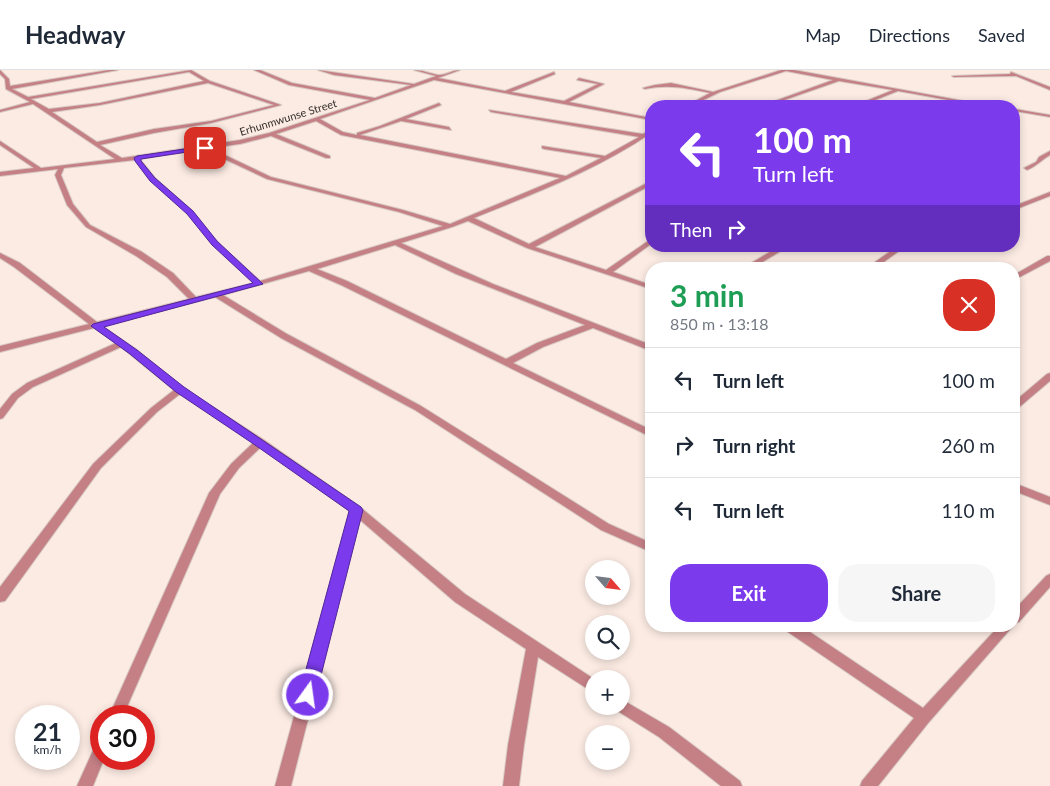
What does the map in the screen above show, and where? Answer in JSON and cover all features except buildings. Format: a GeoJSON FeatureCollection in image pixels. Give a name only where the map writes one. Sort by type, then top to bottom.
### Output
{"type":"FeatureCollection","features":[{"type":"Feature","properties":{"kind":"street"},"geometry":{"type":"LineString","coordinates":[[8,88],[116,70]]}},
{"type":"Feature","properties":{"kind":"street"},"geometry":{"type":"LineString","coordinates":[[26,99],[189,70],[208,82],[279,105],[211,122],[154,131],[96,144]]}},
{"type":"Feature","properties":{"kind":"street"},"geometry":{"type":"LineString","coordinates":[[256,70],[290,84],[376,99]]}},
{"type":"Feature","properties":{"kind":"street"},"geometry":{"type":"LineString","coordinates":[[320,70],[334,74],[415,85]]}},
{"type":"Feature","properties":{"kind":"street"},"geometry":{"type":"LineString","coordinates":[[416,70],[441,76]]}},
{"type":"Feature","properties":{"kind":"street","name":"Erhunmwunse Street"},"geometry":{"type":"LineString","coordinates":[[0,174],[205,148],[271,134],[458,70]]}},
{"type":"Feature","properties":{"kind":"street"},"geometry":{"type":"LineString","coordinates":[[700,100],[713,93],[789,70],[954,100]]}},
{"type":"Feature","properties":{"kind":"street"},"geometry":{"type":"LineString","coordinates":[[1005,70],[1050,89]]}},
{"type":"Feature","properties":{"kind":"street"},"geometry":{"type":"LineString","coordinates":[[0,71],[7,79],[8,88]]}},
{"type":"Feature","properties":{"kind":"street"},"geometry":{"type":"LineString","coordinates":[[64,71],[72,77]]}},
{"type":"Feature","properties":{"kind":"street"},"geometry":{"type":"LineString","coordinates":[[505,92],[554,73]]}},
{"type":"Feature","properties":{"kind":"street"},"geometry":{"type":"LineString","coordinates":[[954,76],[1016,74]]}},
{"type":"Feature","properties":{"kind":"street"},"geometry":{"type":"LineString","coordinates":[[434,78],[645,118]]}},
{"type":"Feature","properties":{"kind":"street"},"geometry":{"type":"LineString","coordinates":[[564,103],[602,84],[579,79]]}},
{"type":"Feature","properties":{"kind":"street"},"geometry":{"type":"LineString","coordinates":[[781,100],[839,79]]}},
{"type":"Feature","properties":{"kind":"street"},"geometry":{"type":"LineString","coordinates":[[48,111],[100,104],[208,82]]}},
{"type":"Feature","properties":{"kind":"street"},"geometry":{"type":"LineString","coordinates":[[644,88],[661,84],[674,84],[713,93]]}},
{"type":"Feature","properties":{"kind":"street"},"geometry":{"type":"LineString","coordinates":[[8,88],[48,111],[121,160]]}},
{"type":"Feature","properties":{"kind":"street"},"geometry":{"type":"LineString","coordinates":[[871,100],[897,90]]}},
{"type":"Feature","properties":{"kind":"street"},"geometry":{"type":"LineString","coordinates":[[0,111],[33,102]]}},
{"type":"Feature","properties":{"kind":"street"},"geometry":{"type":"LineString","coordinates":[[356,135],[402,120],[439,104]]}},
{"type":"Feature","properties":{"kind":"street"},"geometry":{"type":"LineString","coordinates":[[491,111],[524,118],[570,123],[644,136]]}},
{"type":"Feature","properties":{"kind":"street"},"geometry":{"type":"LineString","coordinates":[[1020,111],[1050,116]]}},
{"type":"Feature","properties":{"kind":"street"},"geometry":{"type":"LineString","coordinates":[[1020,114],[1024,112]]}},
{"type":"Feature","properties":{"kind":"street"},"geometry":{"type":"LineString","coordinates":[[316,119],[338,131],[567,178]]}},
{"type":"Feature","properties":{"kind":"street"},"geometry":{"type":"LineString","coordinates":[[402,120],[449,129]]}},
{"type":"Feature","properties":{"kind":"street"},"geometry":{"type":"LineString","coordinates":[[271,134],[328,157]]}},
{"type":"Feature","properties":{"kind":"street"},"geometry":{"type":"LineString","coordinates":[[0,349],[259,284],[450,226],[567,178],[608,158],[644,136]]}},
{"type":"Feature","properties":{"kind":"street"},"geometry":{"type":"LineString","coordinates":[[0,143],[39,169]]}},
{"type":"Feature","properties":{"kind":"street"},"geometry":{"type":"LineString","coordinates":[[544,147],[608,158]]}},
{"type":"Feature","properties":{"kind":"street"},"geometry":{"type":"LineString","coordinates":[[205,148],[269,178],[401,211],[450,226]]}},
{"type":"Feature","properties":{"kind":"street"},"geometry":{"type":"LineString","coordinates":[[1027,168],[1038,163],[1041,158],[1050,153]]}},
{"type":"Feature","properties":{"kind":"street"},"geometry":{"type":"LineString","coordinates":[[137,158],[153,179],[190,212],[215,243],[259,284]]}},
{"type":"Feature","properties":{"kind":"street"},"geometry":{"type":"LineString","coordinates":[[62,166],[58,175],[70,205],[88,226],[139,254],[170,275],[196,301]]}},
{"type":"Feature","properties":{"kind":"street"},"geometry":{"type":"LineString","coordinates":[[529,247],[645,186]]}},
{"type":"Feature","properties":{"kind":"street"},"geometry":{"type":"LineString","coordinates":[[1020,206],[1050,194]]}},
{"type":"Feature","properties":{"kind":"street"},"geometry":{"type":"LineString","coordinates":[[470,219],[529,247],[645,285]]}},
{"type":"Feature","properties":{"kind":"street"},"geometry":{"type":"LineString","coordinates":[[396,243],[449,270],[475,278],[520,298],[645,346]]}},
{"type":"Feature","properties":{"kind":"street"},"geometry":{"type":"LineString","coordinates":[[608,272],[645,246]]}},
{"type":"Feature","properties":{"kind":"street"},"geometry":{"type":"LineString","coordinates":[[757,262],[775,252]]}},
{"type":"Feature","properties":{"kind":"street"},"geometry":{"type":"LineString","coordinates":[[879,262],[894,252]]}},
{"type":"Feature","properties":{"kind":"street"},"geometry":{"type":"LineString","coordinates":[[0,255],[17,265],[180,390],[260,442],[356,510],[460,598],[585,681]]}},
{"type":"Feature","properties":{"kind":"street"},"geometry":{"type":"LineString","coordinates":[[1020,275],[1050,258]]}},
{"type":"Feature","properties":{"kind":"street"},"geometry":{"type":"LineString","coordinates":[[311,269],[344,283],[645,431]]}},
{"type":"Feature","properties":{"kind":"street"},"geometry":{"type":"LineString","coordinates":[[217,295],[284,336],[418,408],[605,527],[645,545]]}},
{"type":"Feature","properties":{"kind":"street"},"geometry":{"type":"LineString","coordinates":[[506,363],[540,345],[592,325]]}},
{"type":"Feature","properties":{"kind":"street"},"geometry":{"type":"LineString","coordinates":[[0,416],[15,396],[30,385],[122,344]]}},
{"type":"Feature","properties":{"kind":"street"},"geometry":{"type":"LineString","coordinates":[[1020,402],[1050,376]]}},
{"type":"Feature","properties":{"kind":"street"},"geometry":{"type":"LineString","coordinates":[[0,597],[97,466],[154,410],[180,390]]}},
{"type":"Feature","properties":{"kind":"street"},"geometry":{"type":"LineString","coordinates":[[121,705],[216,494],[235,466],[260,442]]}},
{"type":"Feature","properties":{"kind":"street"},"geometry":{"type":"LineString","coordinates":[[1020,490],[1050,502]]}},
{"type":"Feature","properties":{"kind":"street"},"geometry":{"type":"LineString","coordinates":[[283,786],[356,510]]}},
{"type":"Feature","properties":{"kind":"street"},"geometry":{"type":"LineString","coordinates":[[1020,608],[1050,579]]}},
{"type":"Feature","properties":{"kind":"street"},"geometry":{"type":"LineString","coordinates":[[799,632],[924,717]]}},
{"type":"Feature","properties":{"kind":"street"},"geometry":{"type":"LineString","coordinates":[[868,786],[924,717],[1002,632]]}},
{"type":"Feature","properties":{"kind":"street"},"geometry":{"type":"LineString","coordinates":[[511,786],[533,647]]}},
{"type":"Feature","properties":{"kind":"street"},"geometry":{"type":"LineString","coordinates":[[630,710],[664,732],[720,781],[734,786]]}},
{"type":"Feature","properties":{"kind":"street"},"geometry":{"type":"LineString","coordinates":[[85,786],[92,770]]}},
{"type":"Feature","properties":{"kind":"route"},"geometry":{"type":"LineString","coordinates":[[205,148],[137,158],[153,179],[190,212],[215,243],[259,284],[96,326],[134,352],[180,390],[260,442],[356,510],[308,695]]}}]}
